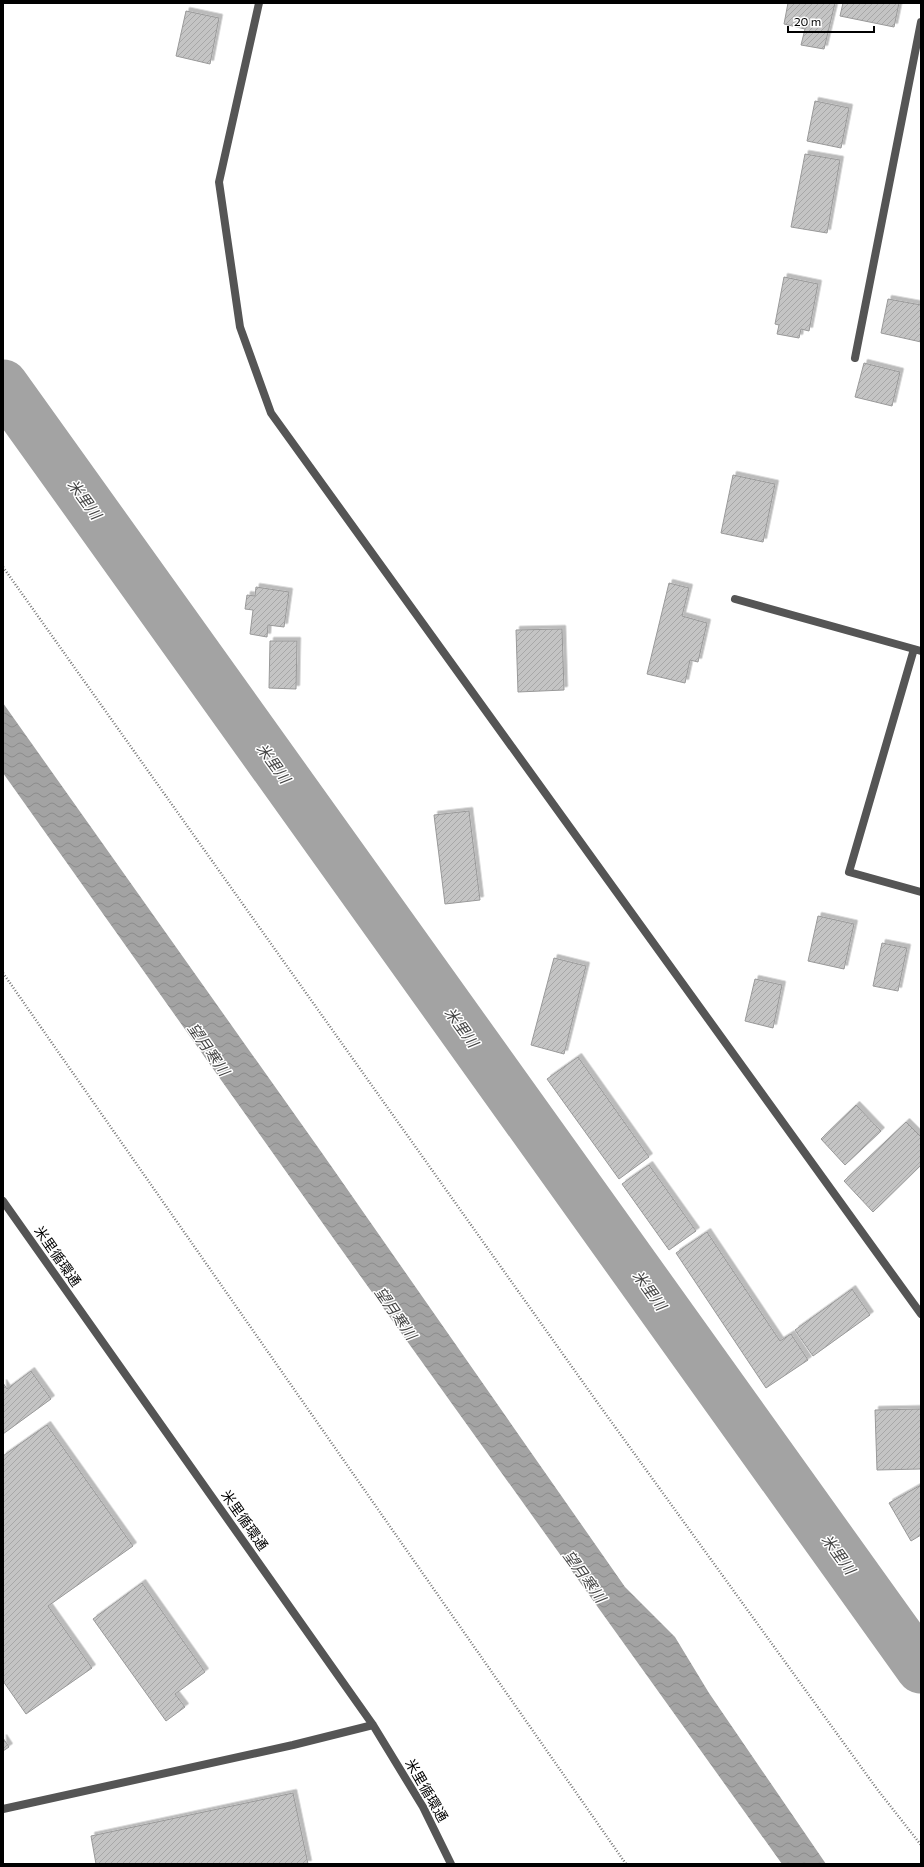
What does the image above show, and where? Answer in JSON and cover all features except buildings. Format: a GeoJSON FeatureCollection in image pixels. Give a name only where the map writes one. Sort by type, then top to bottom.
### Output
{"type":"FeatureCollection","features":[{"type":"Feature","properties":{"kind":"street"},"geometry":{"type":"LineString","coordinates":[[259,3],[219,182],[240,328],[271,413],[921,1314]]}},
{"type":"Feature","properties":{"kind":"street"},"geometry":{"type":"LineString","coordinates":[[855,358],[921,22]]}},
{"type":"Feature","properties":{"kind":"street"},"geometry":{"type":"LineString","coordinates":[[735,598],[918,650],[848,872],[921,892]]}},
{"type":"Feature","properties":{"kind":"street","name":"米里循環通"},"geometry":{"type":"LineString","coordinates":[[3,1201],[373,1725],[423,1807],[451,1864]]}},
{"type":"Feature","properties":{"kind":"street"},"geometry":{"type":"LineString","coordinates":[[3,1809],[293,1745],[373,1725]]}},
{"type":"Feature","properties":{"kind":"path"},"geometry":{"type":"LineString","coordinates":[[3,567],[587,1389],[877,1789],[921,1845]]}},
{"type":"Feature","properties":{"kind":"path"},"geometry":{"type":"LineString","coordinates":[[3,973],[626,1864]]}},
{"type":"Feature","properties":{"kind":"water","name":"望月寒川"},"geometry":{"type":"Polygon","coordinates":[[[3,703],[322,1153],[625,1587],[675,1637],[709,1693],[826,1864],[782,1864],[336,1242],[3,773],[3,703]]]}},
{"type":"Feature","properties":{"kind":"waterway","name":"米里川"},"geometry":{"type":"LineString","coordinates":[[3,385],[921,1668]]}}]}
